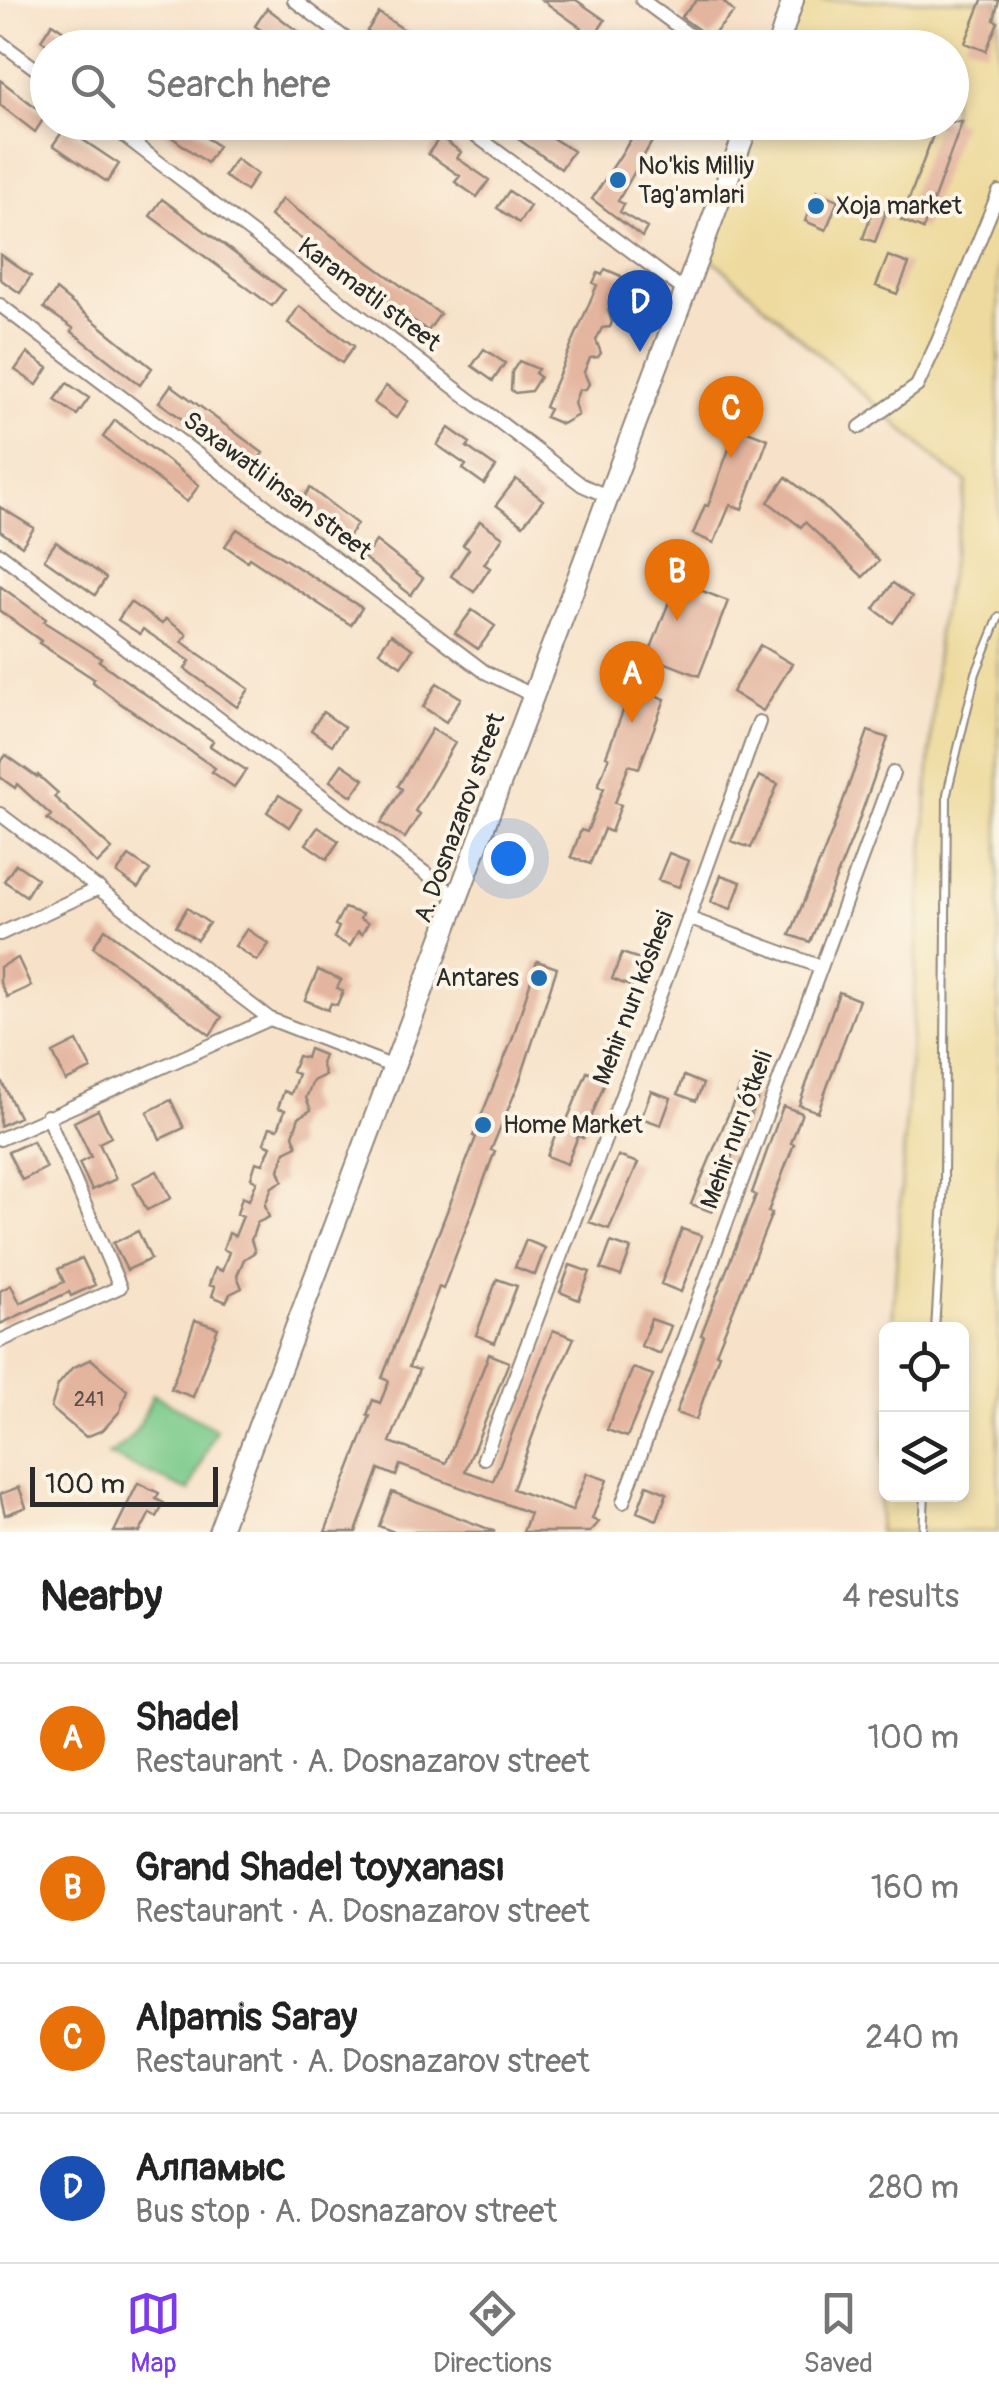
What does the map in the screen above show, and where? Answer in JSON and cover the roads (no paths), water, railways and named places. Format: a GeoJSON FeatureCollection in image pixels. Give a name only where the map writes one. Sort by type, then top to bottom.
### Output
{"type":"FeatureCollection","features":[{"type":"Feature","properties":{"kind":"main road"},"geometry":{"type":"LineString","coordinates":[[782,30],[793,0]]}},
{"type":"Feature","properties":{"kind":"main road","name":"A. Dosnazarov street"},"geometry":{"type":"LineString","coordinates":[[219,1532],[742,140]]}},
{"type":"Feature","properties":{"kind":"street"},"geometry":{"type":"LineString","coordinates":[[294,0],[334,30]]}},
{"type":"Feature","properties":{"kind":"street"},"geometry":{"type":"LineString","coordinates":[[642,0],[683,30]]}},
{"type":"Feature","properties":{"kind":"street"},"geometry":{"type":"LineString","coordinates":[[0,42],[30,64]]}},
{"type":"Feature","properties":{"kind":"street","name":"Karamatli street"},"geometry":{"type":"LineString","coordinates":[[130,140],[582,485],[609,497]]}},
{"type":"Feature","properties":{"kind":"street"},"geometry":{"type":"LineString","coordinates":[[482,140],[686,291]]}},
{"type":"Feature","properties":{"kind":"street"},"geometry":{"type":"LineString","coordinates":[[860,427],[916,386],[999,192]]}},
{"type":"Feature","properties":{"kind":"street","name":"Saxawatli insan street"},"geometry":{"type":"LineString","coordinates":[[0,305],[486,672],[532,694]]}},
{"type":"Feature","properties":{"kind":"street"},"geometry":{"type":"LineString","coordinates":[[0,554],[457,896]]}},
{"type":"Feature","properties":{"kind":"street","name":"Mehir nurı kóshesi"},"geometry":{"type":"LineString","coordinates":[[484,1458],[759,722]]}},
{"type":"Feature","properties":{"kind":"street","name":"Mehir nurı ótkeli"},"geometry":{"type":"LineString","coordinates":[[623,1502],[892,772]]}},
{"type":"Feature","properties":{"kind":"street"},"geometry":{"type":"LineString","coordinates":[[0,814],[270,1019],[394,1067]]}},
{"type":"Feature","properties":{"kind":"street"},"geometry":{"type":"LineString","coordinates":[[0,934],[98,888]]}},
{"type":"Feature","properties":{"kind":"street"},"geometry":{"type":"LineString","coordinates":[[688,918],[822,966]]}},
{"type":"Feature","properties":{"kind":"street"},"geometry":{"type":"LineString","coordinates":[[0,1138],[270,1019]]}},
{"type":"Feature","properties":{"kind":"street"},"geometry":{"type":"LineString","coordinates":[[0,1341],[120,1287],[47,1116]]}},
{"type":"Feature","properties":{"kind":"lane"},"geometry":{"type":"LineString","coordinates":[[935,1322],[944,1183],[948,794],[976,672],[999,617]]}},
{"type":"Feature","properties":{"kind":"lane"},"geometry":{"type":"LineString","coordinates":[[923,1532],[925,1502]]}},
{"type":"Feature","properties":{"kind":"place","name":"No'kis Milliy Tag'amlari"},"geometry":{"type":"Point","coordinates":[618,180]}},
{"type":"Feature","properties":{"kind":"place","name":"Xoja market"},"geometry":{"type":"Point","coordinates":[816,206]}},
{"type":"Feature","properties":{"kind":"place","name":"Алпамыс"},"geometry":{"type":"Point","coordinates":[640,352]}},
{"type":"Feature","properties":{"kind":"place","name":"Alpamis Saray"},"geometry":{"type":"Point","coordinates":[731,458]}},
{"type":"Feature","properties":{"kind":"place","name":"Grand Shadel toyxanası"},"geometry":{"type":"Point","coordinates":[677,621]}},
{"type":"Feature","properties":{"kind":"place","name":"Shadel"},"geometry":{"type":"Point","coordinates":[632,723]}},
{"type":"Feature","properties":{"kind":"place","name":"Antares"},"geometry":{"type":"Point","coordinates":[539,978]}},
{"type":"Feature","properties":{"kind":"place","name":"Home Market"},"geometry":{"type":"Point","coordinates":[483,1125]}}]}
